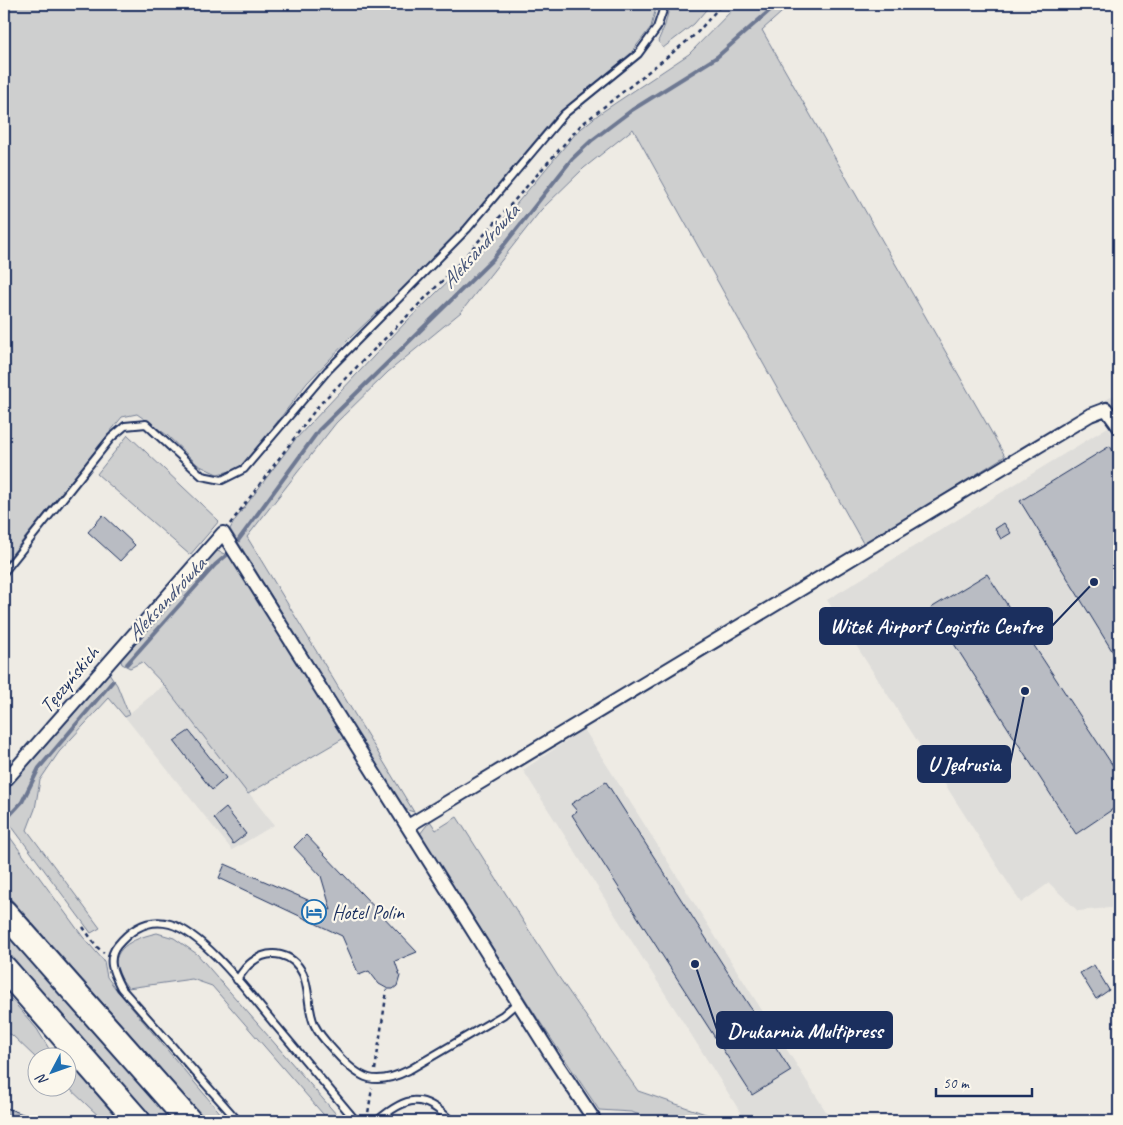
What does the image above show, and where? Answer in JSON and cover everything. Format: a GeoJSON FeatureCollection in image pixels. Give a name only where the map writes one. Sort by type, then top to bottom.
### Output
{"type":"FeatureCollection","features":[{"type":"Feature","properties":{"kind":"highway"},"geometry":{"type":"LineString","coordinates":[[4,912],[189,1121]]}},
{"type":"Feature","properties":{"kind":"highway"},"geometry":{"type":"LineString","coordinates":[[4,968],[138,1121]]}},
{"type":"Feature","properties":{"kind":"street"},"geometry":{"type":"LineString","coordinates":[[408,826],[1090,416],[1106,409],[1119,427]]}},
{"type":"Feature","properties":{"kind":"street","name":"Tęczyńskich"},"geometry":{"type":"LineString","coordinates":[[4,782],[223,533]]}},
{"type":"Feature","properties":{"kind":"street"},"geometry":{"type":"LineString","coordinates":[[223,533],[595,1121]]}},
{"type":"Feature","properties":{"kind":"lane"},"geometry":{"type":"LineString","coordinates":[[4,572],[112,438],[126,426],[146,424],[202,476],[222,480],[244,469],[328,370],[467,229],[564,114],[638,54],[657,28],[665,4]]}},
{"type":"Feature","properties":{"kind":"lane"},"geometry":{"type":"LineString","coordinates":[[238,1121],[129,997],[114,974],[111,963],[114,949],[137,926],[168,923],[187,931],[203,944],[237,980],[356,1121]]}},
{"type":"Feature","properties":{"kind":"lane"},"geometry":{"type":"LineString","coordinates":[[237,980],[252,962],[270,954],[281,954],[292,960],[303,974],[314,1025],[351,1070],[374,1080],[394,1077],[408,1070],[502,1015],[518,1002]]}},
{"type":"Feature","properties":{"kind":"lane"},"geometry":{"type":"LineString","coordinates":[[377,1121],[390,1110],[407,1102],[422,1100],[438,1108],[451,1121]]}},
{"type":"Feature","properties":{"kind":"path"},"geometry":{"type":"LineString","coordinates":[[223,533],[319,405],[454,270],[581,125],[696,34],[722,4]]}},
{"type":"Feature","properties":{"kind":"path"},"geometry":{"type":"LineString","coordinates":[[83,927],[96,947],[112,957]]}},
{"type":"Feature","properties":{"kind":"path"},"geometry":{"type":"LineString","coordinates":[[367,1121],[387,990]]}},
{"type":"Feature","properties":{"kind":"shaded area"},"geometry":{"type":"Polygon","coordinates":[[[4,4],[657,4],[651,27],[630,54],[554,118],[447,246],[350,338],[307,383],[255,451],[236,470],[217,474],[198,465],[167,435],[137,414],[122,417],[4,564],[4,4]]]}},
{"type":"Feature","properties":{"kind":"shaded area"},"geometry":{"type":"Polygon","coordinates":[[[670,4],[711,4],[694,24],[663,48],[658,41],[665,25],[670,4]]]}},
{"type":"Feature","properties":{"kind":"shaded area"},"geometry":{"type":"Polygon","coordinates":[[[738,4],[791,4],[762,30],[1005,456],[864,545],[633,129],[584,168],[541,210],[461,312],[388,372],[336,423],[247,537],[414,812],[407,810],[400,803],[230,529],[294,441],[405,323],[465,265],[577,132],[599,114],[689,54],[738,4]]]}},
{"type":"Feature","properties":{"kind":"shaded area"},"geometry":{"type":"Polygon","coordinates":[[[1119,392],[1119,420],[1106,400],[1119,392]]]}},
{"type":"Feature","properties":{"kind":"shaded area"},"geometry":{"type":"Polygon","coordinates":[[[1108,427],[1119,444],[1119,907],[1078,911],[1049,883],[1021,903],[827,600],[1108,427]]]}},
{"type":"Feature","properties":{"kind":"shaded area"},"geometry":{"type":"Polygon","coordinates":[[[128,435],[219,521],[190,555],[97,474],[128,435]]]}},
{"type":"Feature","properties":{"kind":"shaded area"},"geometry":{"type":"Polygon","coordinates":[[[215,550],[234,558],[344,738],[248,794],[164,685],[142,662],[130,668],[122,664],[120,658],[215,550]]]}},
{"type":"Feature","properties":{"kind":"shaded area"},"geometry":{"type":"Polygon","coordinates":[[[109,673],[117,685],[129,715],[125,717],[109,698],[59,752],[40,780],[35,809],[27,830],[100,928],[91,933],[4,816],[4,789],[109,673]]]}},
{"type":"Feature","properties":{"kind":"shaded area"},"geometry":{"type":"Polygon","coordinates":[[[164,685],[274,825],[232,850],[125,717],[164,685]]]}},
{"type":"Feature","properties":{"kind":"shaded area"},"geometry":{"type":"Polygon","coordinates":[[[584,729],[832,1121],[746,1121],[523,770],[584,729]]]}},
{"type":"Feature","properties":{"kind":"shaded area"},"geometry":{"type":"Polygon","coordinates":[[[457,817],[558,976],[638,1091],[726,1121],[659,1121],[631,1112],[599,1110],[540,1022],[420,834],[430,821],[436,830],[457,817]]]}},
{"type":"Feature","properties":{"kind":"shaded area"},"geometry":{"type":"Polygon","coordinates":[[[4,829],[83,937],[104,961],[107,977],[115,988],[227,1121],[207,1121],[4,891],[4,829]]]}},
{"type":"Feature","properties":{"kind":"shaded area"},"geometry":{"type":"Polygon","coordinates":[[[4,926],[174,1121],[149,1121],[4,956],[4,926]]]}},
{"type":"Feature","properties":{"kind":"shaded area"},"geometry":{"type":"Polygon","coordinates":[[[157,933],[174,938],[197,954],[336,1114],[333,1121],[329,1121],[212,986],[192,979],[128,988],[117,971],[116,962],[118,955],[122,949],[135,940],[157,933]]]}},
{"type":"Feature","properties":{"kind":"shaded area"},"geometry":{"type":"Polygon","coordinates":[[[4,991],[37,1029],[49,1048],[28,1048],[28,1050],[12,1035],[4,1032],[4,991]]]}},
{"type":"Feature","properties":{"kind":"shaded area"},"geometry":{"type":"Polygon","coordinates":[[[78,1073],[119,1121],[104,1121],[78,1096],[78,1073]]]}},
{"type":"Feature","properties":{"kind":"building"},"geometry":{"type":"Polygon","coordinates":[[[1110,446],[1119,462],[1119,662],[1020,501],[1110,446]]]}},
{"type":"Feature","properties":{"kind":"building"},"geometry":{"type":"Polygon","coordinates":[[[103,515],[135,545],[120,561],[88,532],[103,515]]]}},
{"type":"Feature","properties":{"kind":"building"},"geometry":{"type":"Polygon","coordinates":[[[1004,523],[1011,533],[1001,539],[995,529],[1004,523]]]}},
{"type":"Feature","properties":{"kind":"building"},"geometry":{"type":"Polygon","coordinates":[[[987,574],[1119,775],[1119,805],[1076,834],[931,608],[987,574]]]}},
{"type":"Feature","properties":{"kind":"building"},"geometry":{"type":"Polygon","coordinates":[[[189,731],[226,778],[212,790],[174,741],[189,731]]]}},
{"type":"Feature","properties":{"kind":"building"},"geometry":{"type":"Polygon","coordinates":[[[606,782],[791,1071],[752,1095],[572,815],[577,811],[571,804],[606,782]]]}},
{"type":"Feature","properties":{"kind":"building"},"geometry":{"type":"Polygon","coordinates":[[[226,808],[246,834],[233,844],[214,818],[226,808]]]}},
{"type":"Feature","properties":{"kind":"building","name":"Hotel Polin"},"geometry":{"type":"Polygon","coordinates":[[[306,835],[417,952],[395,961],[400,976],[397,986],[393,989],[388,989],[379,984],[369,971],[359,975],[342,936],[219,878],[225,864],[331,910],[321,876],[294,847],[306,835]]]}},
{"type":"Feature","properties":{"kind":"building"},"geometry":{"type":"Polygon","coordinates":[[[1094,965],[1109,990],[1096,999],[1080,973],[1094,965]]]}},
{"type":"Feature","properties":{"kind":"building"},"geometry":{"type":"Polygon","coordinates":[[[4,1107],[39,1120],[39,1121],[4,1121],[4,1107]]]}},
{"type":"Feature","properties":{"kind":"waterway","name":"Aleksandrówka"},"geometry":{"type":"LineString","coordinates":[[237,542],[319,430],[493,259],[572,159],[591,141],[632,110],[717,57],[777,4]]}},
{"type":"Feature","properties":{"kind":"waterway","name":"Aleksandrówka"},"geometry":{"type":"LineString","coordinates":[[127,664],[215,565],[228,554]]}},
{"type":"Feature","properties":{"kind":"waterway","name":"Aleksandrówka"},"geometry":{"type":"LineString","coordinates":[[9,816],[22,802],[39,768],[113,681]]}},
{"type":"Feature","properties":{"kind":"place","name":"Witek Airport Logistic Centre"},"geometry":{"type":"Point","coordinates":[1094,582]}},
{"type":"Feature","properties":{"kind":"place","name":"U Jędrusia"},"geometry":{"type":"Point","coordinates":[1025,691]}},
{"type":"Feature","properties":{"kind":"place","name":"Hotel Polin"},"geometry":{"type":"Point","coordinates":[314,912]}},
{"type":"Feature","properties":{"kind":"place","name":"Drukarnia Multipress"},"geometry":{"type":"Point","coordinates":[695,964]}}]}
